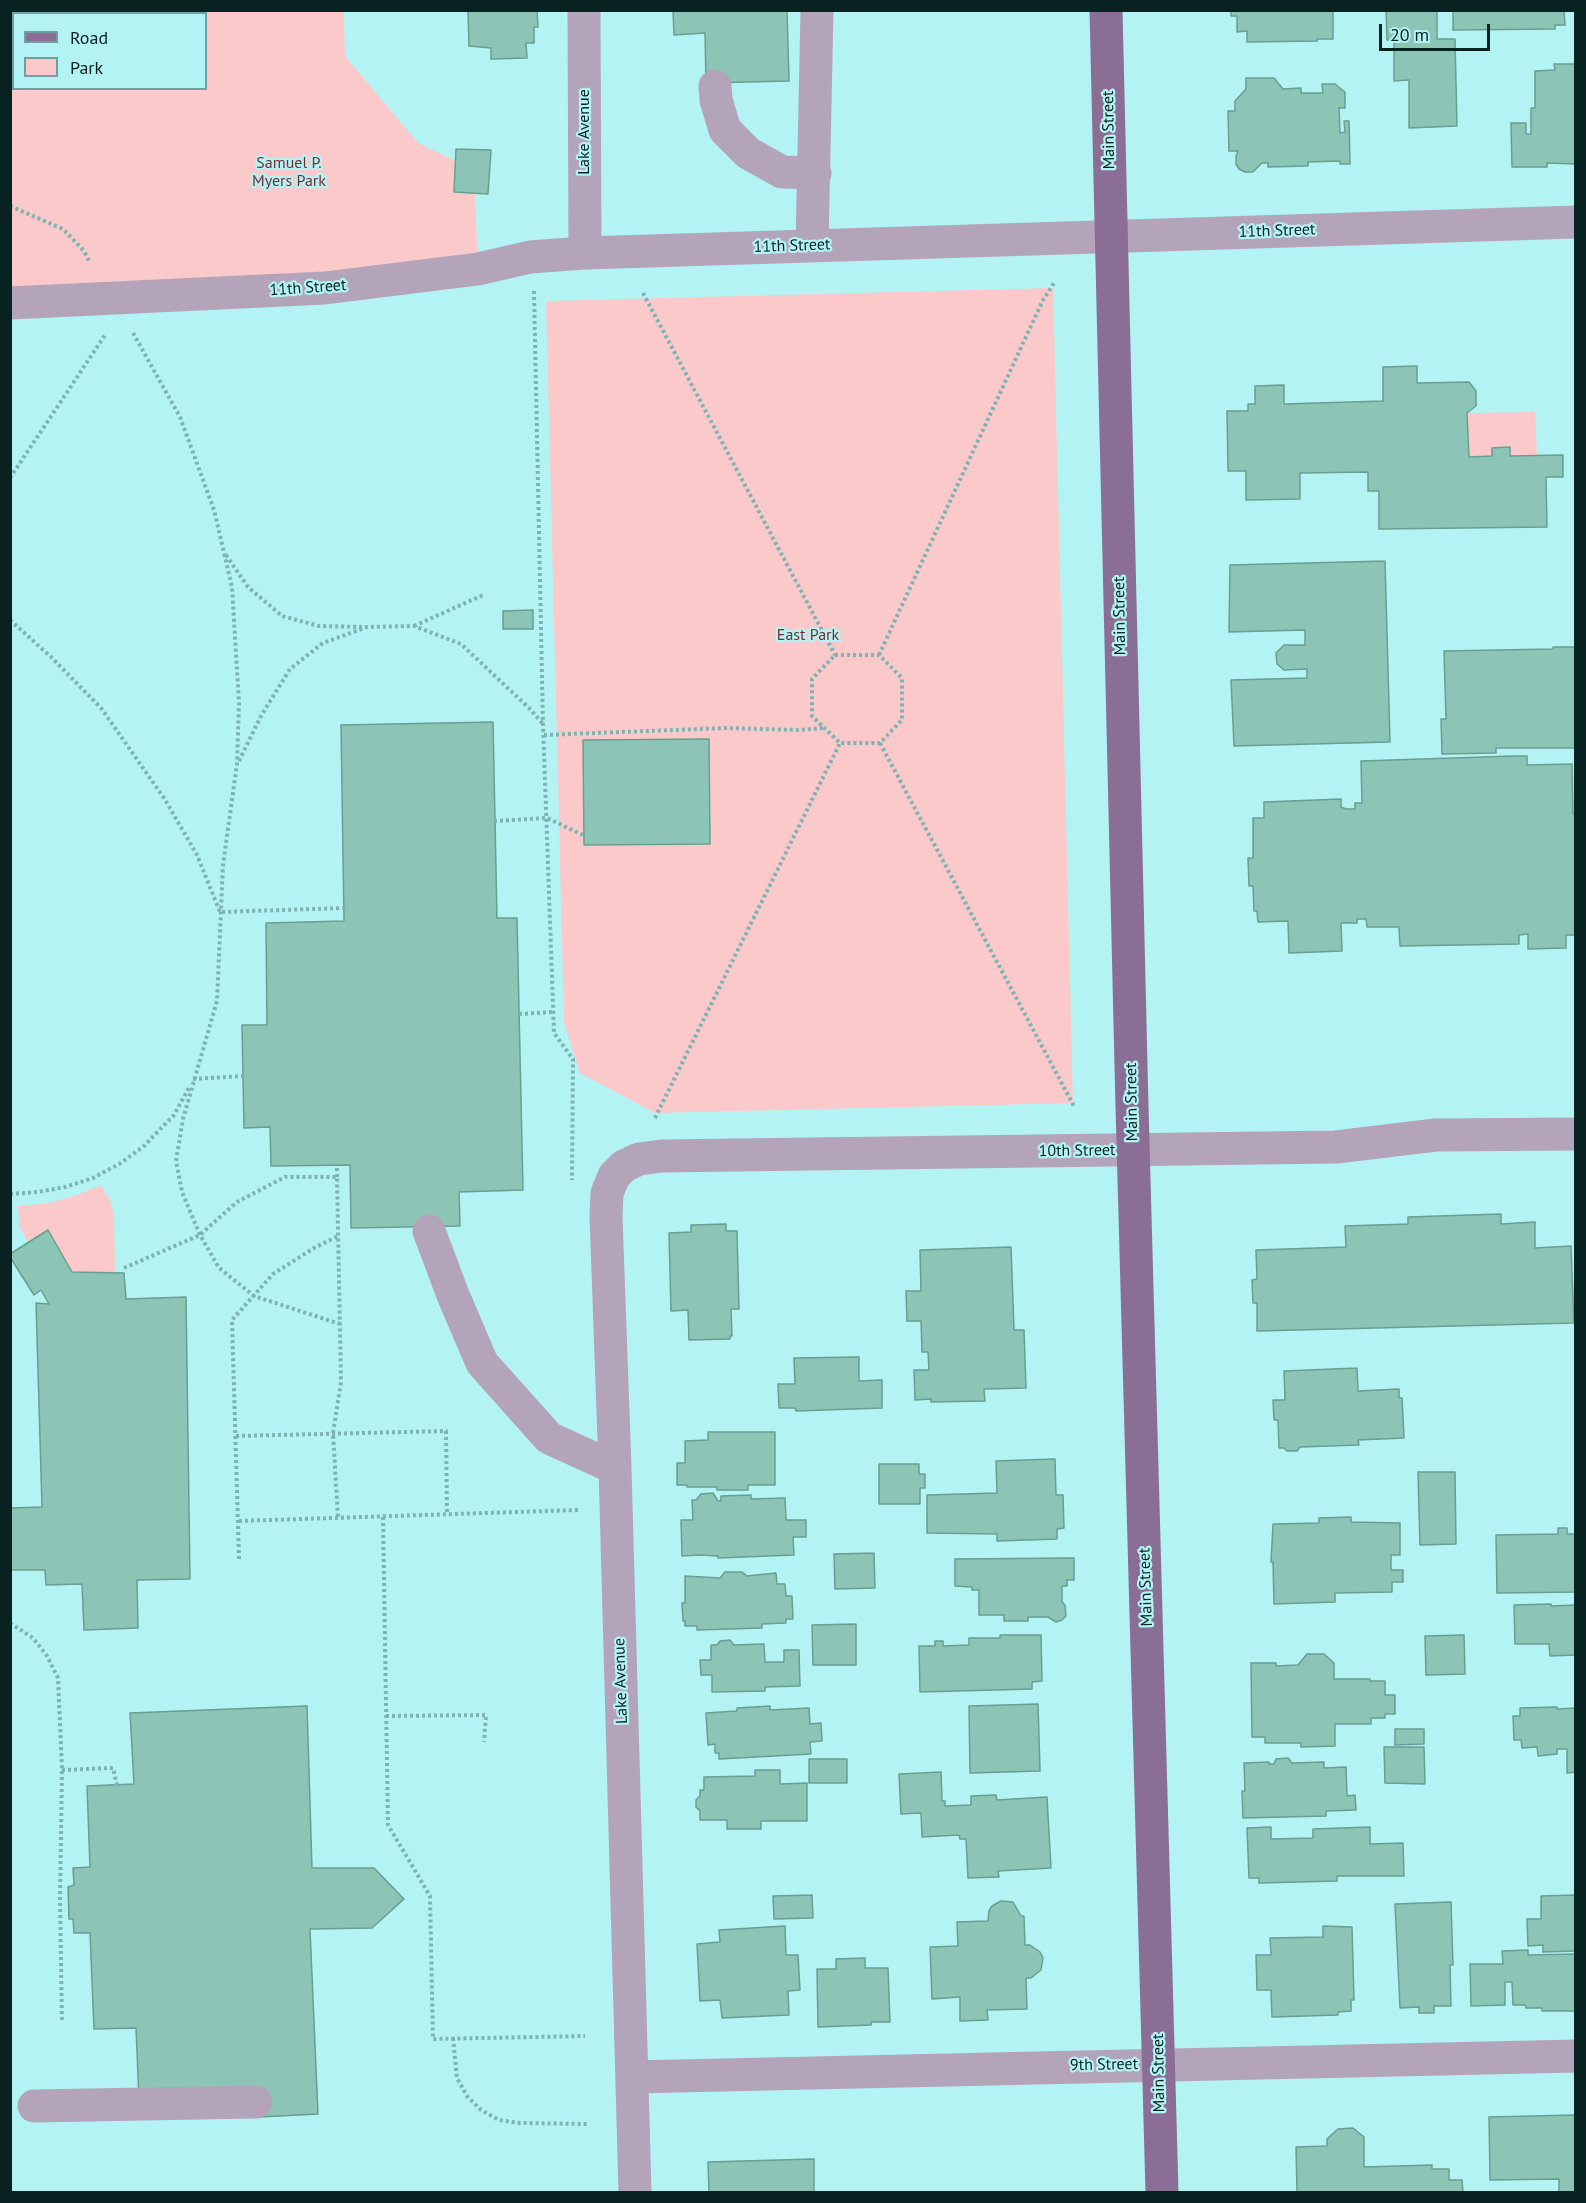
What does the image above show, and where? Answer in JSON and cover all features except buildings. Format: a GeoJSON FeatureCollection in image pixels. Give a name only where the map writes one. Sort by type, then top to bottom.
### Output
{"type":"FeatureCollection","features":[{"type":"Feature","properties":{"kind":"main road","name":"Main Street"},"geometry":{"type":"LineString","coordinates":[[1106,10],[1162,2193]]}},
{"type":"Feature","properties":{"kind":"street","name":"Lake Avenue"},"geometry":{"type":"LineString","coordinates":[[584,10],[585,253]]}},
{"type":"Feature","properties":{"kind":"street"},"geometry":{"type":"LineString","coordinates":[[812,245],[817,10]]}},
{"type":"Feature","properties":{"kind":"street"},"geometry":{"type":"LineString","coordinates":[[715,86],[716,100],[725,130],[748,153],[782,172],[815,173]]}},
{"type":"Feature","properties":{"kind":"street","name":"11th Street"},"geometry":{"type":"LineString","coordinates":[[10,303],[325,288],[478,270],[530,258],[585,253],[1575,222]]}},
{"type":"Feature","properties":{"kind":"street","name":"10th Street"},"geometry":{"type":"LineString","coordinates":[[617,1172],[639,1159],[661,1156],[1336,1147],[1436,1135],[1575,1134]]}},
{"type":"Feature","properties":{"kind":"street","name":"Lake Avenue"},"geometry":{"type":"LineString","coordinates":[[617,1172],[608,1187],[606,1216],[635,2193]]}},
{"type":"Feature","properties":{"kind":"street"},"geometry":{"type":"LineString","coordinates":[[429,1230],[482,1363],[549,1438],[615,1468]]}},
{"type":"Feature","properties":{"kind":"street","name":"9th Street"},"geometry":{"type":"LineString","coordinates":[[633,2077],[1575,2056]]}},
{"type":"Feature","properties":{"kind":"street"},"geometry":{"type":"LineString","coordinates":[[34,2106],[256,2102]]}},
{"type":"Feature","properties":{"kind":"path"},"geometry":{"type":"LineString","coordinates":[[10,206],[63,229],[84,250],[180,417],[214,510],[232,587],[239,704],[237,764],[223,866],[217,1001],[183,1119],[176,1161],[182,1192],[200,1234],[219,1268],[254,1296],[340,1324]]}},
{"type":"Feature","properties":{"kind":"path"},"geometry":{"type":"LineString","coordinates":[[530,258],[534,282],[543,725],[553,1012],[554,1033],[573,1059],[572,1192]]}},
{"type":"Feature","properties":{"kind":"path"},"geometry":{"type":"LineString","coordinates":[[879,655],[1043,300],[1054,283]]}},
{"type":"Feature","properties":{"kind":"path"},"geometry":{"type":"LineString","coordinates":[[644,293],[835,655]]}},
{"type":"Feature","properties":{"kind":"path"},"geometry":{"type":"LineString","coordinates":[[10,478],[108,330],[112,299]]}},
{"type":"Feature","properties":{"kind":"path"},"geometry":{"type":"LineString","coordinates":[[225,553],[248,587],[282,616],[319,626],[414,626],[461,644],[531,709],[543,725]]}},
{"type":"Feature","properties":{"kind":"path"},"geometry":{"type":"LineString","coordinates":[[414,626],[483,595]]}},
{"type":"Feature","properties":{"kind":"path"},"geometry":{"type":"LineString","coordinates":[[10,620],[51,657],[101,708],[170,807],[197,855],[220,912]]}},
{"type":"Feature","properties":{"kind":"path"},"geometry":{"type":"LineString","coordinates":[[237,764],[261,716],[290,669],[323,643],[368,627]]}},
{"type":"Feature","properties":{"kind":"path"},"geometry":{"type":"LineString","coordinates":[[835,655],[879,655],[902,678],[902,720],[880,743],[840,743],[812,716],[812,679],[835,655]]}},
{"type":"Feature","properties":{"kind":"path"},"geometry":{"type":"LineString","coordinates":[[544,735],[725,728],[800,730],[824,728]]}},
{"type":"Feature","properties":{"kind":"path"},"geometry":{"type":"LineString","coordinates":[[655,1118],[840,743]]}},
{"type":"Feature","properties":{"kind":"path"},"geometry":{"type":"LineString","coordinates":[[880,743],[1075,1108]]}},
{"type":"Feature","properties":{"kind":"path"},"geometry":{"type":"LineString","coordinates":[[494,821],[547,818],[584,834]]}},
{"type":"Feature","properties":{"kind":"path"},"geometry":{"type":"LineString","coordinates":[[220,912],[344,908]]}},
{"type":"Feature","properties":{"kind":"path"},"geometry":{"type":"LineString","coordinates":[[519,1014],[553,1012]]}},
{"type":"Feature","properties":{"kind":"path"},"geometry":{"type":"LineString","coordinates":[[194,1078],[243,1076]]}},
{"type":"Feature","properties":{"kind":"path"},"geometry":{"type":"LineString","coordinates":[[10,1194],[66,1187],[93,1178],[119,1164],[143,1147],[174,1115],[194,1078]]}},
{"type":"Feature","properties":{"kind":"path"},"geometry":{"type":"LineString","coordinates":[[337,1165],[341,1382],[333,1433],[338,1518]]}},
{"type":"Feature","properties":{"kind":"path"},"geometry":{"type":"LineString","coordinates":[[124,1268],[200,1234],[237,1202],[285,1177],[337,1177]]}},
{"type":"Feature","properties":{"kind":"path"},"geometry":{"type":"LineString","coordinates":[[239,1559],[232,1320],[273,1274],[338,1236]]}},
{"type":"Feature","properties":{"kind":"path"},"geometry":{"type":"LineString","coordinates":[[236,1436],[446,1431],[447,1515]]}},
{"type":"Feature","properties":{"kind":"path"},"geometry":{"type":"LineString","coordinates":[[239,1521],[578,1510],[577,1451]]}},
{"type":"Feature","properties":{"kind":"path"},"geometry":{"type":"LineString","coordinates":[[383,1517],[388,1825],[430,1896],[433,2039],[585,2036]]}},
{"type":"Feature","properties":{"kind":"path"},"geometry":{"type":"LineString","coordinates":[[10,1623],[33,1638],[47,1656],[58,1678],[62,1770],[60,1900],[62,2022]]}},
{"type":"Feature","properties":{"kind":"path"},"geometry":{"type":"LineString","coordinates":[[387,1716],[486,1715],[484,1742]]}},
{"type":"Feature","properties":{"kind":"path"},"geometry":{"type":"LineString","coordinates":[[62,1770],[113,1768],[117,1785]]}},
{"type":"Feature","properties":{"kind":"path"},"geometry":{"type":"LineString","coordinates":[[453,2038],[457,2078],[467,2096],[481,2110],[499,2120],[519,2123],[587,2124]]}},
{"type":"Feature","properties":{"kind":"green space","name":"Samuel P. Myers Park"},"geometry":{"type":"Polygon","coordinates":[[[10,11],[344,11],[345,56],[418,143],[474,170],[478,269],[11,303],[10,11]]]}},
{"type":"Feature","properties":{"kind":"green space","name":"East Park"},"geometry":{"type":"Polygon","coordinates":[[[1053,288],[1073,1103],[655,1113],[580,1073],[564,1022],[546,301],[1053,288]]]}},
{"type":"Feature","properties":{"kind":"green space"},"geometry":{"type":"Polygon","coordinates":[[[1535,412],[1537,455],[1510,456],[1510,447],[1492,448],[1492,456],[1469,457],[1467,413],[1535,412]]]}},
{"type":"Feature","properties":{"kind":"green space"},"geometry":{"type":"Polygon","coordinates":[[[101,1185],[110,1200],[114,1216],[115,1273],[72,1272],[48,1231],[28,1242],[20,1228],[18,1206],[49,1203],[101,1185]]]}}]}
